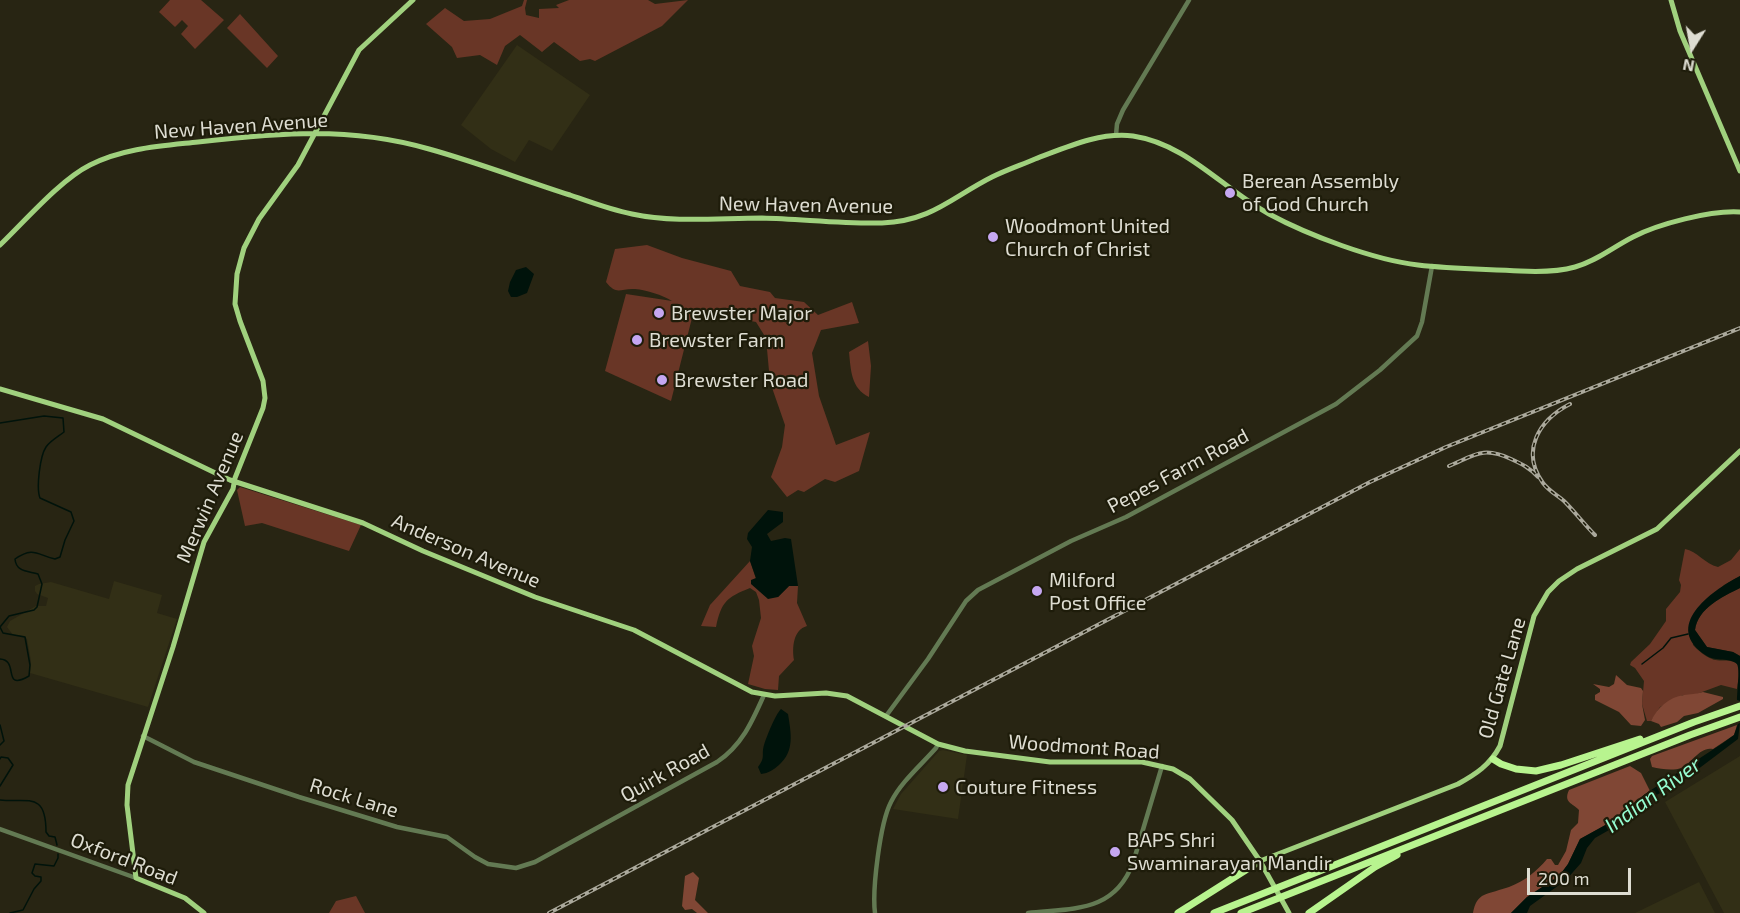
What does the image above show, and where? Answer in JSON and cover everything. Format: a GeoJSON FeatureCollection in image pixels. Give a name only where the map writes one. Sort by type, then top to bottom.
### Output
{"type":"FeatureCollection","features":[{"type":"Feature","properties":{"kind":"highway"},"geometry":{"type":"LineString","coordinates":[[1214,913],[1627,746],[1740,706]]}},
{"type":"Feature","properties":{"kind":"highway"},"geometry":{"type":"LineString","coordinates":[[1241,913],[1648,751],[1740,717]]}},
{"type":"Feature","properties":{"kind":"highway"},"geometry":{"type":"LineString","coordinates":[[1493,759],[1516,769],[1536,771],[1627,746]]}},
{"type":"Feature","properties":{"kind":"highway"},"geometry":{"type":"LineString","coordinates":[[1309,913],[1375,867],[1461,826]]}},
{"type":"Feature","properties":{"kind":"highway"},"geometry":{"type":"LineString","coordinates":[[1178,913],[1260,861]]}},
{"type":"Feature","properties":{"kind":"main road","name":"Merwin Avenue"},"geometry":{"type":"LineString","coordinates":[[136,878],[126,799],[128,785],[204,542],[233,489],[265,398],[261,373],[237,311],[235,293],[243,248],[253,229],[298,165],[359,50],[413,0]]}},
{"type":"Feature","properties":{"kind":"main road"},"geometry":{"type":"LineString","coordinates":[[1671,0],[1683,39],[1740,170]]}},
{"type":"Feature","properties":{"kind":"main road","name":"New Haven Avenue"},"geometry":{"type":"LineString","coordinates":[[0,245],[73,176],[93,163],[113,155],[141,148],[259,135],[315,132],[365,136],[428,148],[637,215],[672,218],[764,218],[874,223],[903,221],[921,216],[945,206],[987,179],[1007,170],[1086,141],[1116,135],[1141,138],[1168,147],[1197,164],[1258,207],[1288,223],[1373,255],[1432,266],[1525,271],[1563,270],[1593,261],[1645,232],[1704,214],[1724,211],[1740,212]]}},
{"type":"Feature","properties":{"kind":"main road","name":"Anderson Avenue"},"geometry":{"type":"LineString","coordinates":[[0,388],[103,419],[234,482],[363,523],[423,551],[535,597],[634,630],[740,686],[764,695],[826,693],[842,695],[917,733]]}},
{"type":"Feature","properties":{"kind":"main road","name":"Old Gate Lane"},"geometry":{"type":"LineString","coordinates":[[1260,861],[1458,784],[1482,770],[1493,759],[1505,729],[1534,616],[1548,592],[1558,581],[1577,569],[1657,529],[1740,452]]}},
{"type":"Feature","properties":{"kind":"main road","name":"Woodmont Road"},"geometry":{"type":"LineString","coordinates":[[917,733],[938,744],[1034,761],[1142,762],[1178,771],[1223,808],[1260,861],[1289,913]]}},
{"type":"Feature","properties":{"kind":"main road","name":"Oxford Road"},"geometry":{"type":"LineString","coordinates":[[136,878],[185,898],[204,913]]}},
{"type":"Feature","properties":{"kind":"street"},"geometry":{"type":"LineString","coordinates":[[1116,135],[1117,124],[1123,110],[1189,0]]}},
{"type":"Feature","properties":{"kind":"street","name":"Pepes Farm Road"},"geometry":{"type":"LineString","coordinates":[[886,716],[966,602],[978,590],[1071,541],[1122,519],[1347,397],[1380,370],[1419,333],[1432,266]]}},
{"type":"Feature","properties":{"kind":"street","name":"Quirk Road"},"geometry":{"type":"LineString","coordinates":[[555,851],[725,757],[746,735],[764,695]]}},
{"type":"Feature","properties":{"kind":"street","name":"Rock Lane"},"geometry":{"type":"LineString","coordinates":[[143,736],[194,762],[299,797],[397,827],[450,838],[478,860],[492,866],[521,867],[555,851]]}},
{"type":"Feature","properties":{"kind":"street"},"geometry":{"type":"LineString","coordinates":[[875,913],[874,892],[886,813],[894,796],[938,744]]}},
{"type":"Feature","properties":{"kind":"street"},"geometry":{"type":"LineString","coordinates":[[1028,913],[1092,905],[1107,899],[1119,888],[1133,863],[1162,766]]}},
{"type":"Feature","properties":{"kind":"street","name":"Oxford Road"},"geometry":{"type":"LineString","coordinates":[[0,829],[136,878]]}},
{"type":"Feature","properties":{"kind":"shaded area"},"geometry":{"type":"Polygon","coordinates":[[[170,0],[201,0],[224,20],[195,49],[181,34],[188,26],[182,20],[175,27],[159,12],[170,0]]]}},
{"type":"Feature","properties":{"kind":"shaded area"},"geometry":{"type":"Polygon","coordinates":[[[524,0],[527,0],[526,15],[539,18],[539,9],[559,8],[556,5],[569,0],[648,0],[655,4],[688,0],[662,26],[595,61],[590,59],[580,61],[554,42],[542,52],[520,35],[505,46],[497,65],[480,55],[457,58],[452,47],[426,24],[445,8],[464,21],[490,19],[522,6],[524,0]]]}},
{"type":"Feature","properties":{"kind":"shaded area"},"geometry":{"type":"Polygon","coordinates":[[[240,14],[278,56],[267,68],[227,28],[240,14]]]}},
{"type":"Feature","properties":{"kind":"shaded area"},"geometry":{"type":"Polygon","coordinates":[[[517,45],[590,95],[552,151],[529,140],[515,162],[491,149],[461,125],[517,45]]]}},
{"type":"Feature","properties":{"kind":"shaded area"},"geometry":{"type":"Polygon","coordinates":[[[647,245],[682,258],[731,271],[740,286],[770,292],[775,298],[804,302],[818,315],[852,302],[859,323],[821,330],[812,353],[819,396],[836,445],[870,432],[859,471],[835,482],[825,479],[804,492],[798,490],[787,497],[771,477],[782,447],[785,425],[770,382],[766,338],[756,322],[694,310],[671,401],[605,371],[626,294],[672,301],[644,290],[616,290],[606,282],[615,249],[647,245]]]}},
{"type":"Feature","properties":{"kind":"shaded area"},"geometry":{"type":"Polygon","coordinates":[[[868,341],[871,366],[869,397],[855,384],[849,352],[868,341]]]}},
{"type":"Feature","properties":{"kind":"shaded area"},"geometry":{"type":"Polygon","coordinates":[[[240,487],[361,525],[349,551],[262,523],[245,526],[237,490],[240,487]]]}},
{"type":"Feature","properties":{"kind":"shaded area"},"geometry":{"type":"Polygon","coordinates":[[[1685,549],[1718,567],[1731,560],[1740,549],[1740,576],[1724,585],[1690,621],[1693,645],[1697,649],[1712,659],[1732,661],[1739,666],[1737,689],[1721,685],[1694,695],[1683,695],[1660,707],[1651,721],[1647,721],[1642,704],[1644,681],[1630,665],[1650,644],[1666,621],[1666,609],[1680,592],[1679,580],[1685,549]]]}},
{"type":"Feature","properties":{"kind":"shaded area"},"geometry":{"type":"Polygon","coordinates":[[[750,561],[756,579],[778,597],[789,586],[798,586],[797,603],[807,626],[796,635],[794,660],[779,676],[778,690],[748,684],[754,656],[752,646],[761,618],[756,592],[750,588],[736,594],[723,606],[716,627],[701,626],[710,605],[750,561]]]}},
{"type":"Feature","properties":{"kind":"shaded area"},"geometry":{"type":"Polygon","coordinates":[[[114,581],[162,595],[157,613],[177,619],[148,707],[30,673],[31,661],[27,639],[24,636],[13,635],[7,627],[10,621],[36,606],[46,606],[48,598],[35,591],[35,586],[39,584],[51,582],[109,599],[114,581]]]}},
{"type":"Feature","properties":{"kind":"shaded area"},"geometry":{"type":"Polygon","coordinates":[[[1740,588],[1740,656],[1733,652],[1707,647],[1695,630],[1697,622],[1706,609],[1740,588]]]}},
{"type":"Feature","properties":{"kind":"shaded area"},"geometry":{"type":"Polygon","coordinates":[[[1616,675],[1627,685],[1641,688],[1643,691],[1642,704],[1645,720],[1641,726],[1631,725],[1619,712],[1595,700],[1595,695],[1600,692],[1600,689],[1593,684],[1609,687],[1614,684],[1616,675]]]}},
{"type":"Feature","properties":{"kind":"shaded area"},"geometry":{"type":"Polygon","coordinates":[[[1703,692],[1723,697],[1723,699],[1698,713],[1684,716],[1677,722],[1661,727],[1651,721],[1660,708],[1669,701],[1679,696],[1703,692]]]}},
{"type":"Feature","properties":{"kind":"shaded area"},"geometry":{"type":"Polygon","coordinates":[[[1737,725],[1734,735],[1713,749],[1700,752],[1681,768],[1671,770],[1652,767],[1650,759],[1652,756],[1737,725]]]}},
{"type":"Feature","properties":{"kind":"shaded area"},"geometry":{"type":"Polygon","coordinates":[[[939,751],[967,755],[958,819],[893,809],[901,794],[939,751]]]}},
{"type":"Feature","properties":{"kind":"shaded area"},"geometry":{"type":"Polygon","coordinates":[[[1740,756],[1740,913],[1724,913],[1665,802],[1740,756]]]}},
{"type":"Feature","properties":{"kind":"shaded area"},"geometry":{"type":"Polygon","coordinates":[[[1630,766],[1641,773],[1650,791],[1609,823],[1580,839],[1568,864],[1559,876],[1527,897],[1511,913],[1473,913],[1482,896],[1520,882],[1535,872],[1547,859],[1551,859],[1555,865],[1558,865],[1566,851],[1571,830],[1578,823],[1579,810],[1567,798],[1569,790],[1630,766]]]}},
{"type":"Feature","properties":{"kind":"shaded area"},"geometry":{"type":"Polygon","coordinates":[[[693,872],[699,878],[695,900],[708,913],[697,913],[692,909],[685,910],[682,906],[685,876],[693,872]]]}},
{"type":"Feature","properties":{"kind":"shaded area"},"geometry":{"type":"Polygon","coordinates":[[[1699,882],[1715,913],[1635,913],[1699,882]]]}},
{"type":"Feature","properties":{"kind":"shaded area"},"geometry":{"type":"Polygon","coordinates":[[[356,896],[365,913],[329,913],[336,901],[356,896]]]}},
{"type":"Feature","properties":{"kind":"water"},"geometry":{"type":"Polygon","coordinates":[[[526,267],[534,274],[527,293],[511,297],[508,291],[516,270],[526,267]]]}},
{"type":"Feature","properties":{"kind":"water"},"geometry":{"type":"Polygon","coordinates":[[[768,510],[783,512],[783,522],[767,534],[771,541],[791,539],[798,586],[789,586],[778,597],[768,599],[751,584],[751,580],[756,578],[750,561],[752,547],[747,539],[748,533],[768,510]]]}},
{"type":"Feature","properties":{"kind":"water"},"geometry":{"type":"Polygon","coordinates":[[[1740,576],[1740,588],[1706,609],[1697,622],[1695,630],[1707,647],[1733,652],[1740,656],[1740,701],[1737,700],[1737,664],[1707,656],[1694,645],[1689,633],[1690,622],[1695,611],[1716,591],[1740,576]]]}},
{"type":"Feature","properties":{"kind":"water"},"geometry":{"type":"Polygon","coordinates":[[[781,709],[788,714],[790,748],[779,765],[761,774],[758,767],[763,758],[764,745],[781,709]]]}},
{"type":"Feature","properties":{"kind":"water","name":"Indian River"},"geometry":{"type":"Polygon","coordinates":[[[1740,723],[1738,739],[1681,782],[1647,800],[1639,813],[1595,838],[1587,848],[1581,863],[1566,880],[1530,906],[1527,913],[1511,913],[1527,897],[1559,876],[1568,864],[1580,839],[1609,823],[1645,794],[1723,743],[1734,735],[1740,723]]]}},
{"type":"Feature","properties":{"kind":"waterway"},"geometry":{"type":"LineString","coordinates":[[0,423],[44,416],[63,418],[64,432],[44,451],[38,487],[40,498],[71,512],[74,521],[60,557],[55,559],[31,552],[15,559],[20,569],[38,574],[42,584],[37,607],[34,610],[9,616],[0,627],[3,633],[25,637],[30,665],[29,676],[15,680],[9,664],[0,659]]}},
{"type":"Feature","properties":{"kind":"waterway"},"geometry":{"type":"LineString","coordinates":[[1642,664],[1663,648],[1671,638],[1688,634]]}},
{"type":"Feature","properties":{"kind":"waterway"},"geometry":{"type":"LineString","coordinates":[[0,725],[4,741],[0,745]]}},
{"type":"Feature","properties":{"kind":"waterway"},"geometry":{"type":"LineString","coordinates":[[0,759],[1,757],[8,758],[13,765],[0,786]]}},
{"type":"Feature","properties":{"kind":"waterway"},"geometry":{"type":"LineString","coordinates":[[0,800],[27,801],[39,805],[43,810],[46,832],[49,836],[55,837],[57,845]]}},
{"type":"Feature","properties":{"kind":"waterway"},"geometry":{"type":"LineString","coordinates":[[10,913],[23,910],[41,881],[41,877],[32,873],[35,864],[54,866],[58,854]]}},
{"type":"Feature","properties":{"kind":"railway"},"geometry":{"type":"LineString","coordinates":[[549,913],[1370,482],[1446,447],[1740,328]]}},
{"type":"Feature","properties":{"kind":"railway"},"geometry":{"type":"LineString","coordinates":[[1570,404],[1549,419],[1542,428],[1536,437],[1533,459],[1536,471],[1543,483],[1564,501],[1595,535]]}},
{"type":"Feature","properties":{"kind":"railway"},"geometry":{"type":"LineString","coordinates":[[1449,466],[1479,454],[1493,453],[1522,465],[1538,477]]}},
{"type":"Feature","properties":{"kind":"place","name":"Berean Assembly of God Church"},"geometry":{"type":"Point","coordinates":[1230,193]}},
{"type":"Feature","properties":{"kind":"place","name":"Woodmont United Church of Christ"},"geometry":{"type":"Point","coordinates":[993,237]}},
{"type":"Feature","properties":{"kind":"place","name":"Brewster Major"},"geometry":{"type":"Point","coordinates":[659,313]}},
{"type":"Feature","properties":{"kind":"place","name":"Brewster Farm"},"geometry":{"type":"Point","coordinates":[637,340]}},
{"type":"Feature","properties":{"kind":"place","name":"Brewster Road"},"geometry":{"type":"Point","coordinates":[662,380]}},
{"type":"Feature","properties":{"kind":"place","name":"Milford Post Office"},"geometry":{"type":"Point","coordinates":[1037,591]}},
{"type":"Feature","properties":{"kind":"place","name":"Couture Fitness"},"geometry":{"type":"Point","coordinates":[943,787]}},
{"type":"Feature","properties":{"kind":"place","name":"BAPS Shri Swaminarayan Mandir"},"geometry":{"type":"Point","coordinates":[1115,852]}}]}
